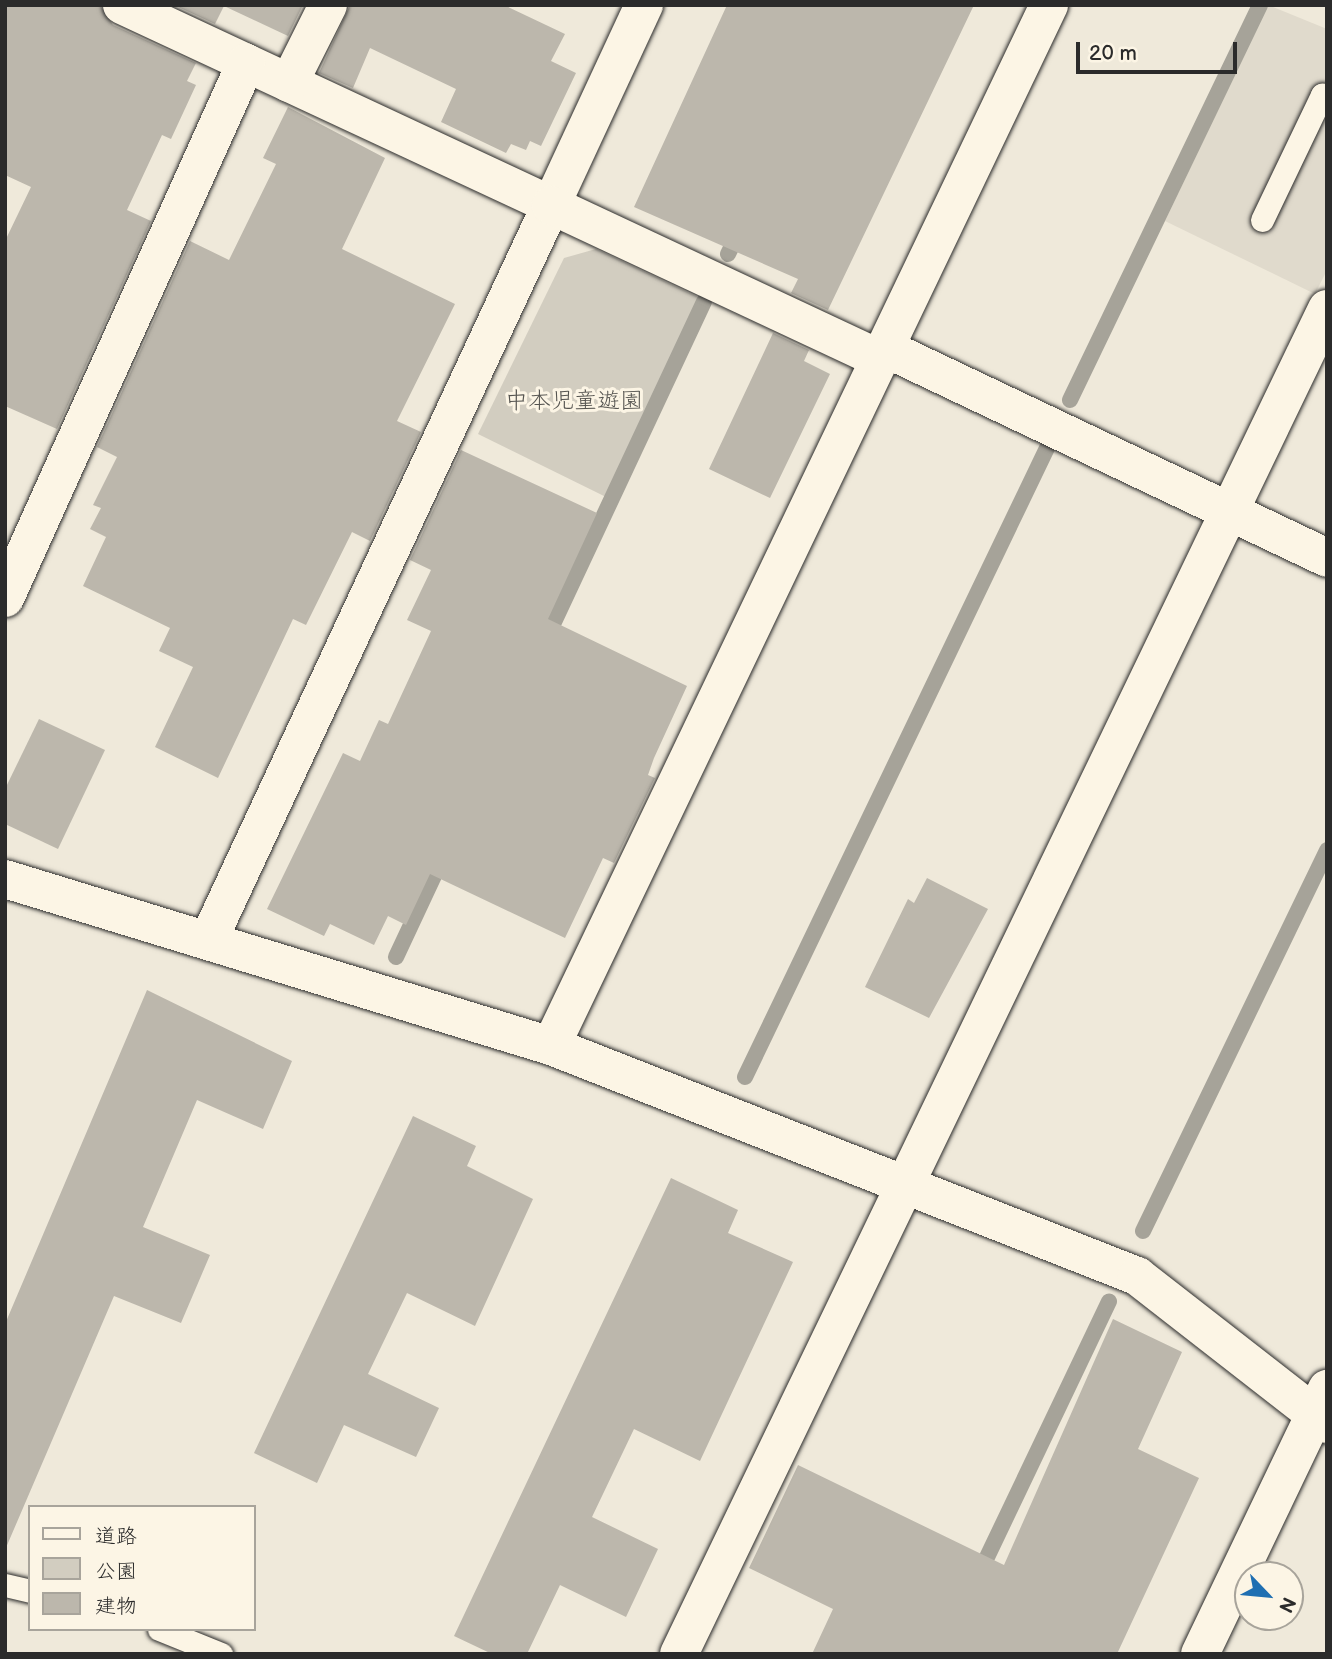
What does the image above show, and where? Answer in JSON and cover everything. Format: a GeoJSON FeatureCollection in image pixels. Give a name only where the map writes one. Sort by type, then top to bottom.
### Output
{"type":"FeatureCollection","features":[{"type":"Feature","properties":{"kind":"street"},"geometry":{"type":"LineString","coordinates":[[122,5],[551,205],[1327,558]]}},
{"type":"Feature","properties":{"kind":"street"},"geometry":{"type":"LineString","coordinates":[[289,83],[328,5]]}},
{"type":"Feature","properties":{"kind":"street"},"geometry":{"type":"LineString","coordinates":[[208,941],[644,5]]}},
{"type":"Feature","properties":{"kind":"street"},"geometry":{"type":"LineString","coordinates":[[551,1046],[1049,5]]}},
{"type":"Feature","properties":{"kind":"street"},"geometry":{"type":"LineString","coordinates":[[5,597],[246,63]]}},
{"type":"Feature","properties":{"kind":"street"},"geometry":{"type":"LineString","coordinates":[[679,1654],[1327,309]]}},
{"type":"Feature","properties":{"kind":"street"},"geometry":{"type":"LineString","coordinates":[[5,879],[551,1046],[1137,1276],[1323,1409],[1200,1654]]}},
{"type":"Feature","properties":{"kind":"lane"},"geometry":{"type":"LineString","coordinates":[[1262,220],[1322,95],[1327,98]]}},
{"type":"Feature","properties":{"kind":"lane"},"geometry":{"type":"LineString","coordinates":[[5,1585],[28,1591]]}},
{"type":"Feature","properties":{"kind":"lane"},"geometry":{"type":"LineString","coordinates":[[164,1631],[221,1654]]}},
{"type":"Feature","properties":{"kind":"shaded area"},"geometry":{"type":"Polygon","coordinates":[[[1268,5],[1327,29],[1327,270],[1315,294],[1165,221],[1268,5]]]}},
{"type":"Feature","properties":{"kind":"green space","name":"中本児童遊園"},"geometry":{"type":"Polygon","coordinates":[[[596,249],[702,299],[606,497],[478,434],[564,258],[596,249]]]}},
{"type":"Feature","properties":{"kind":"building"},"geometry":{"type":"Polygon","coordinates":[[[5,5],[100,5],[113,25],[196,63],[187,81],[196,85],[171,139],[162,135],[127,210],[151,221],[57,429],[5,406],[5,241],[31,187],[5,175],[5,5]]]}},
{"type":"Feature","properties":{"kind":"building"},"geometry":{"type":"Polygon","coordinates":[[[174,5],[303,5],[288,36],[224,6],[215,24],[174,5]]]}},
{"type":"Feature","properties":{"kind":"building"},"geometry":{"type":"Polygon","coordinates":[[[350,5],[504,5],[565,34],[551,61],[576,73],[541,146],[530,141],[526,150],[511,144],[506,153],[441,122],[456,89],[370,48],[353,88],[319,73],[350,5]]]}},
{"type":"Feature","properties":{"kind":"building"},"geometry":{"type":"Polygon","coordinates":[[[727,5],[974,5],[828,310],[791,293],[798,279],[634,207],[727,5]]]}},
{"type":"Feature","properties":{"kind":"building"},"geometry":{"type":"Polygon","coordinates":[[[288,107],[385,158],[342,249],[455,304],[397,421],[421,432],[370,541],[352,532],[306,625],[293,619],[218,778],[155,747],[193,667],[159,651],[170,628],[83,586],[106,537],[90,529],[101,508],[93,505],[117,457],[97,447],[190,241],[229,260],[276,164],[263,158],[288,107]]]}},
{"type":"Feature","properties":{"kind":"building"},"geometry":{"type":"Polygon","coordinates":[[[773,333],[809,350],[804,361],[830,374],[770,498],[709,469],[773,333]]]}},
{"type":"Feature","properties":{"kind":"building"},"geometry":{"type":"Polygon","coordinates":[[[461,450],[597,513],[548,619],[687,686],[648,775],[655,778],[614,863],[603,858],[565,938],[430,874],[406,925],[388,916],[374,945],[330,924],[324,936],[267,909],[343,753],[360,761],[379,720],[388,724],[431,631],[407,620],[431,570],[410,560],[461,450]]]}},
{"type":"Feature","properties":{"kind":"building"},"geometry":{"type":"Polygon","coordinates":[[[39,719],[105,750],[58,849],[5,824],[5,789],[39,719]]]}},
{"type":"Feature","properties":{"kind":"building"},"geometry":{"type":"Polygon","coordinates":[[[927,878],[988,909],[929,1018],[865,987],[908,899],[914,903],[927,878]]]}},
{"type":"Feature","properties":{"kind":"building"},"geometry":{"type":"Polygon","coordinates":[[[147,990],[292,1061],[263,1129],[197,1100],[143,1227],[210,1255],[181,1323],[114,1296],[5,1550],[5,1324],[147,990]]]}},
{"type":"Feature","properties":{"kind":"building"},"geometry":{"type":"Polygon","coordinates":[[[413,1116],[476,1146],[467,1166],[533,1199],[475,1326],[407,1293],[368,1374],[439,1408],[416,1457],[344,1425],[317,1483],[254,1453],[413,1116]]]}},
{"type":"Feature","properties":{"kind":"building"},"geometry":{"type":"Polygon","coordinates":[[[671,1178],[738,1210],[728,1233],[793,1262],[700,1461],[634,1429],[592,1517],[658,1549],[626,1617],[560,1585],[527,1654],[492,1654],[454,1636],[671,1178]]]}},
{"type":"Feature","properties":{"kind":"building"},"geometry":{"type":"Polygon","coordinates":[[[1113,1319],[1182,1352],[1138,1449],[1199,1478],[1117,1654],[812,1654],[833,1609],[749,1568],[798,1465],[1004,1565],[1113,1319]]]}},
{"type":"Feature","properties":{"kind":"waterway"},"geometry":{"type":"LineString","coordinates":[[1070,400],[1260,5]]}},
{"type":"Feature","properties":{"kind":"waterway"},"geometry":{"type":"LineString","coordinates":[[728,254],[739,231]]}},
{"type":"Feature","properties":{"kind":"waterway"},"geometry":{"type":"LineString","coordinates":[[546,639],[704,302]]}},
{"type":"Feature","properties":{"kind":"waterway"},"geometry":{"type":"LineString","coordinates":[[745,1077],[1047,448]]}},
{"type":"Feature","properties":{"kind":"waterway"},"geometry":{"type":"LineString","coordinates":[[1143,1231],[1327,850]]}},
{"type":"Feature","properties":{"kind":"waterway"},"geometry":{"type":"LineString","coordinates":[[396,957],[442,859]]}},
{"type":"Feature","properties":{"kind":"waterway"},"geometry":{"type":"LineString","coordinates":[[979,1574],[1109,1301]]}}]}
